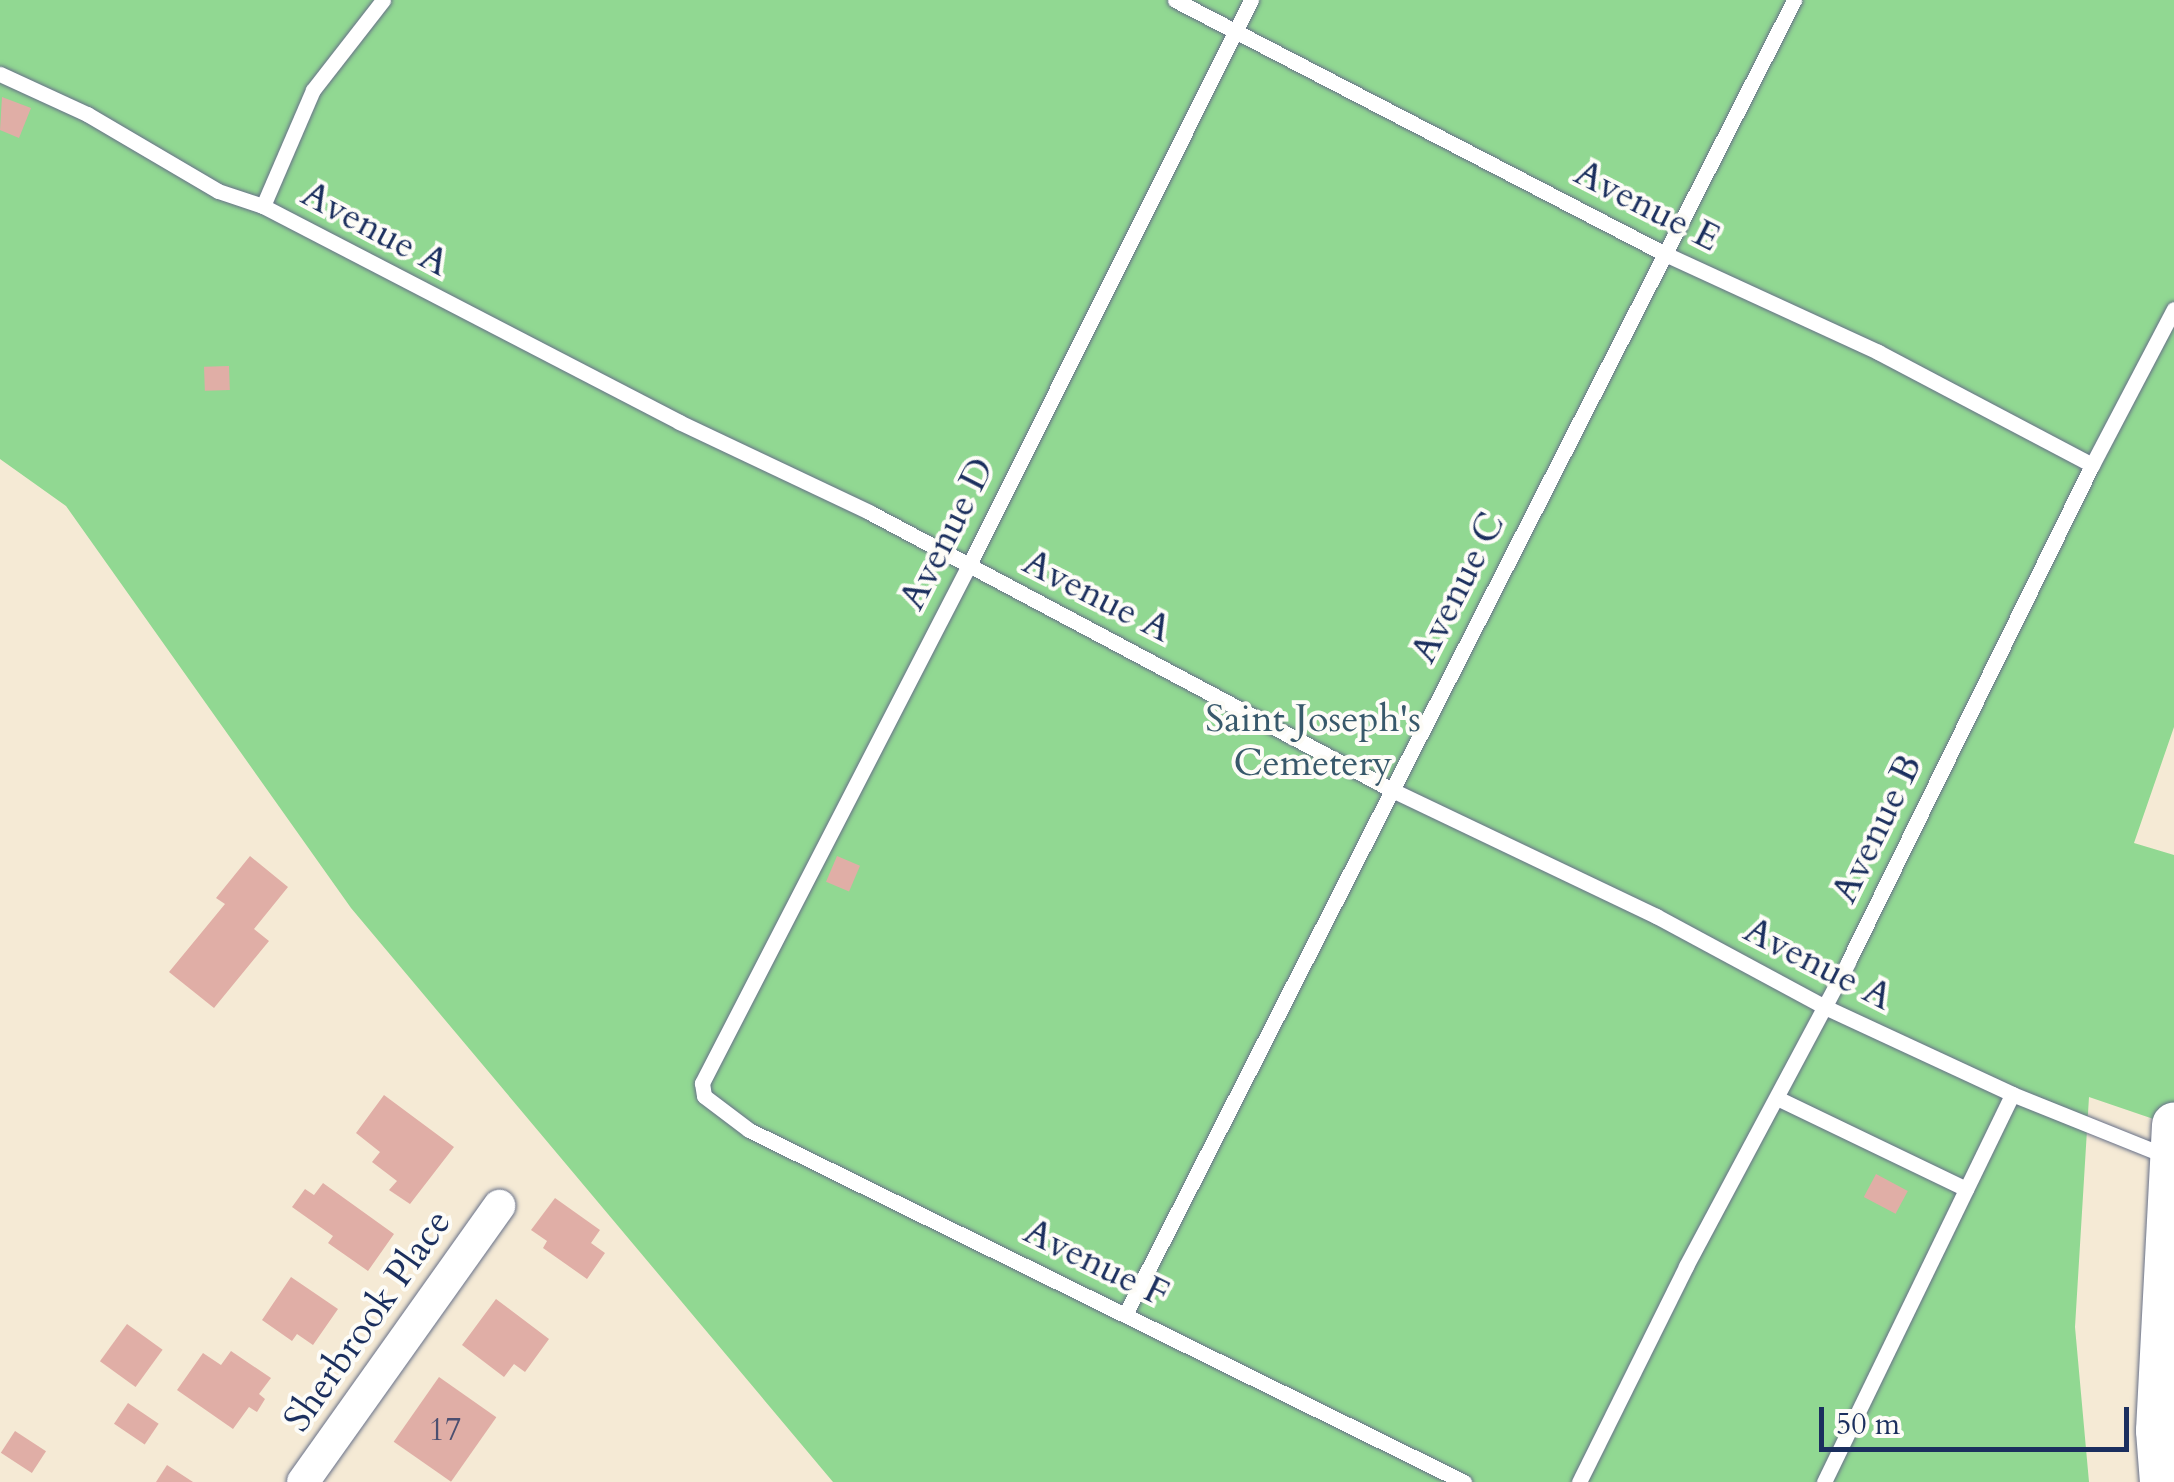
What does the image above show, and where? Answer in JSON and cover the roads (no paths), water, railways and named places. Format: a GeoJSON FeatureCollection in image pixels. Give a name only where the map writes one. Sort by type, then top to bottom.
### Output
{"type":"FeatureCollection","features":[{"type":"Feature","properties":{"kind":"main road"},"geometry":{"type":"LineString","coordinates":[[2162,1482],[2173,1142]]}},
{"type":"Feature","properties":{"kind":"street","name":"Sherbrook Place"},"geometry":{"type":"LineString","coordinates":[[303,1482],[499,1206]]}},
{"type":"Feature","properties":{"kind":"lane"},"geometry":{"type":"LineString","coordinates":[[263,206],[314,90],[383,0]]}},
{"type":"Feature","properties":{"kind":"lane","name":"Avenue E"},"geometry":{"type":"LineString","coordinates":[[1175,0],[1663,253],[1878,352],[2092,464]]}},
{"type":"Feature","properties":{"kind":"lane","name":"Avenue D"},"geometry":{"type":"LineString","coordinates":[[704,1096],[702,1083],[969,564],[1251,0]]}},
{"type":"Feature","properties":{"kind":"lane","name":"Avenue C"},"geometry":{"type":"LineString","coordinates":[[1126,1313],[1794,0]]}},
{"type":"Feature","properties":{"kind":"lane","name":"Avenue A"},"geometry":{"type":"LineString","coordinates":[[0,74],[87,114],[218,190],[263,206],[679,422],[969,564],[1392,790],[1656,916],[1824,1007],[2012,1094],[2173,1142]]}},
{"type":"Feature","properties":{"kind":"lane","name":"Avenue B"},"geometry":{"type":"LineString","coordinates":[[1580,1482],[1686,1266],[1824,1007],[2092,464],[2174,308]]}},
{"type":"Feature","properties":{"kind":"lane"},"geometry":{"type":"LineString","coordinates":[[1824,1482],[2012,1094]]}},
{"type":"Feature","properties":{"kind":"lane","name":"Avenue F"},"geometry":{"type":"LineString","coordinates":[[704,1096],[750,1130],[1464,1482]]}},
{"type":"Feature","properties":{"kind":"lane"},"geometry":{"type":"LineString","coordinates":[[1777,1098],[1966,1189]]}},
{"type":"Feature","properties":{"kind":"park label","name":"Saint Joseph's Cemetery"},"geometry":{"type":"Point","coordinates":[1313,742]}}]}
